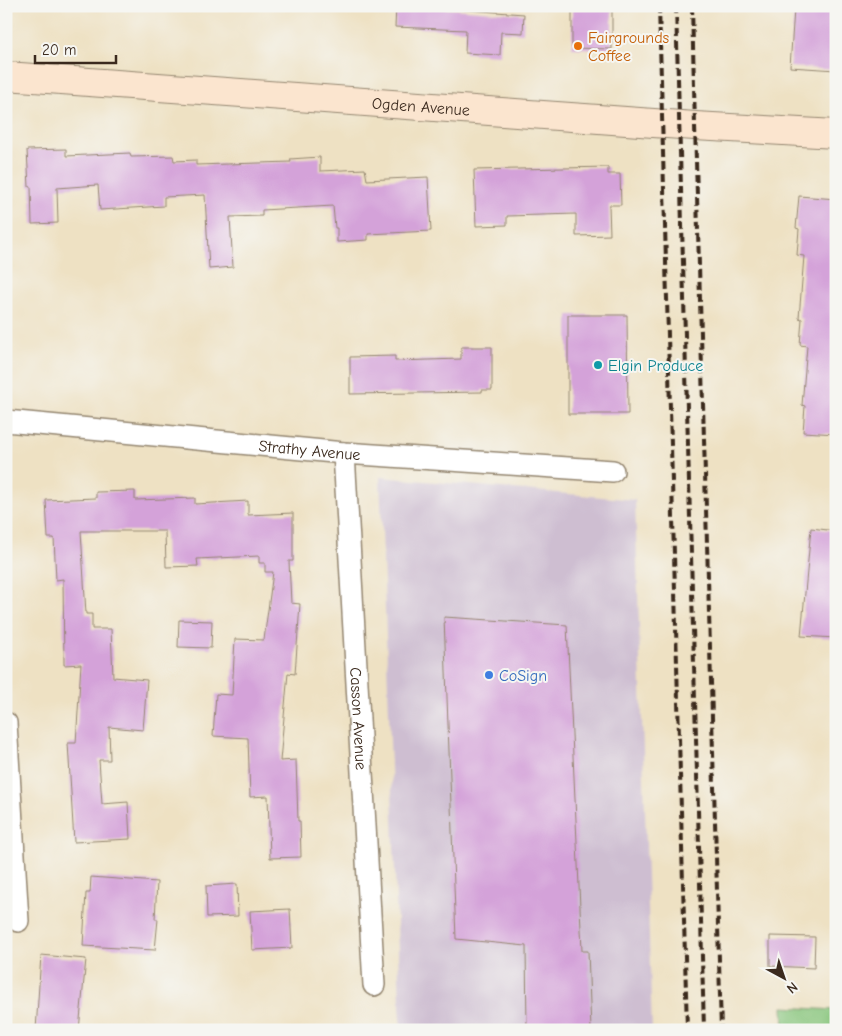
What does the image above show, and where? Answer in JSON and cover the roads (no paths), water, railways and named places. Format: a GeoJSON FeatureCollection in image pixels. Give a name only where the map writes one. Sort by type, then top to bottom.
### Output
{"type":"FeatureCollection","features":[{"type":"Feature","properties":{"kind":"street","name":"Ogden Avenue"},"geometry":{"type":"LineString","coordinates":[[6,76],[695,126],[836,134]]}},
{"type":"Feature","properties":{"kind":"street","name":"Strathy Avenue"},"geometry":{"type":"LineString","coordinates":[[6,421],[344,453],[612,471]]}},
{"type":"Feature","properties":{"kind":"street","name":"Casson Avenue"},"geometry":{"type":"LineString","coordinates":[[344,453],[374,984]]}},
{"type":"Feature","properties":{"kind":"street"},"geometry":{"type":"LineString","coordinates":[[6,723],[18,921]]}},
{"type":"Feature","properties":{"kind":"railway"},"geometry":{"type":"LineString","coordinates":[[659,6],[687,1030]]}},
{"type":"Feature","properties":{"kind":"railway"},"geometry":{"type":"LineString","coordinates":[[676,6],[704,1030]]}},
{"type":"Feature","properties":{"kind":"railway"},"geometry":{"type":"LineString","coordinates":[[692,6],[721,1030]]}},
{"type":"Feature","properties":{"kind":"place","name":"Fairgrounds Coffee"},"geometry":{"type":"Point","coordinates":[578,46]}},
{"type":"Feature","properties":{"kind":"place","name":"Elgin Produce"},"geometry":{"type":"Point","coordinates":[598,365]}},
{"type":"Feature","properties":{"kind":"place","name":"CoSign"},"geometry":{"type":"Point","coordinates":[489,675]}}]}
